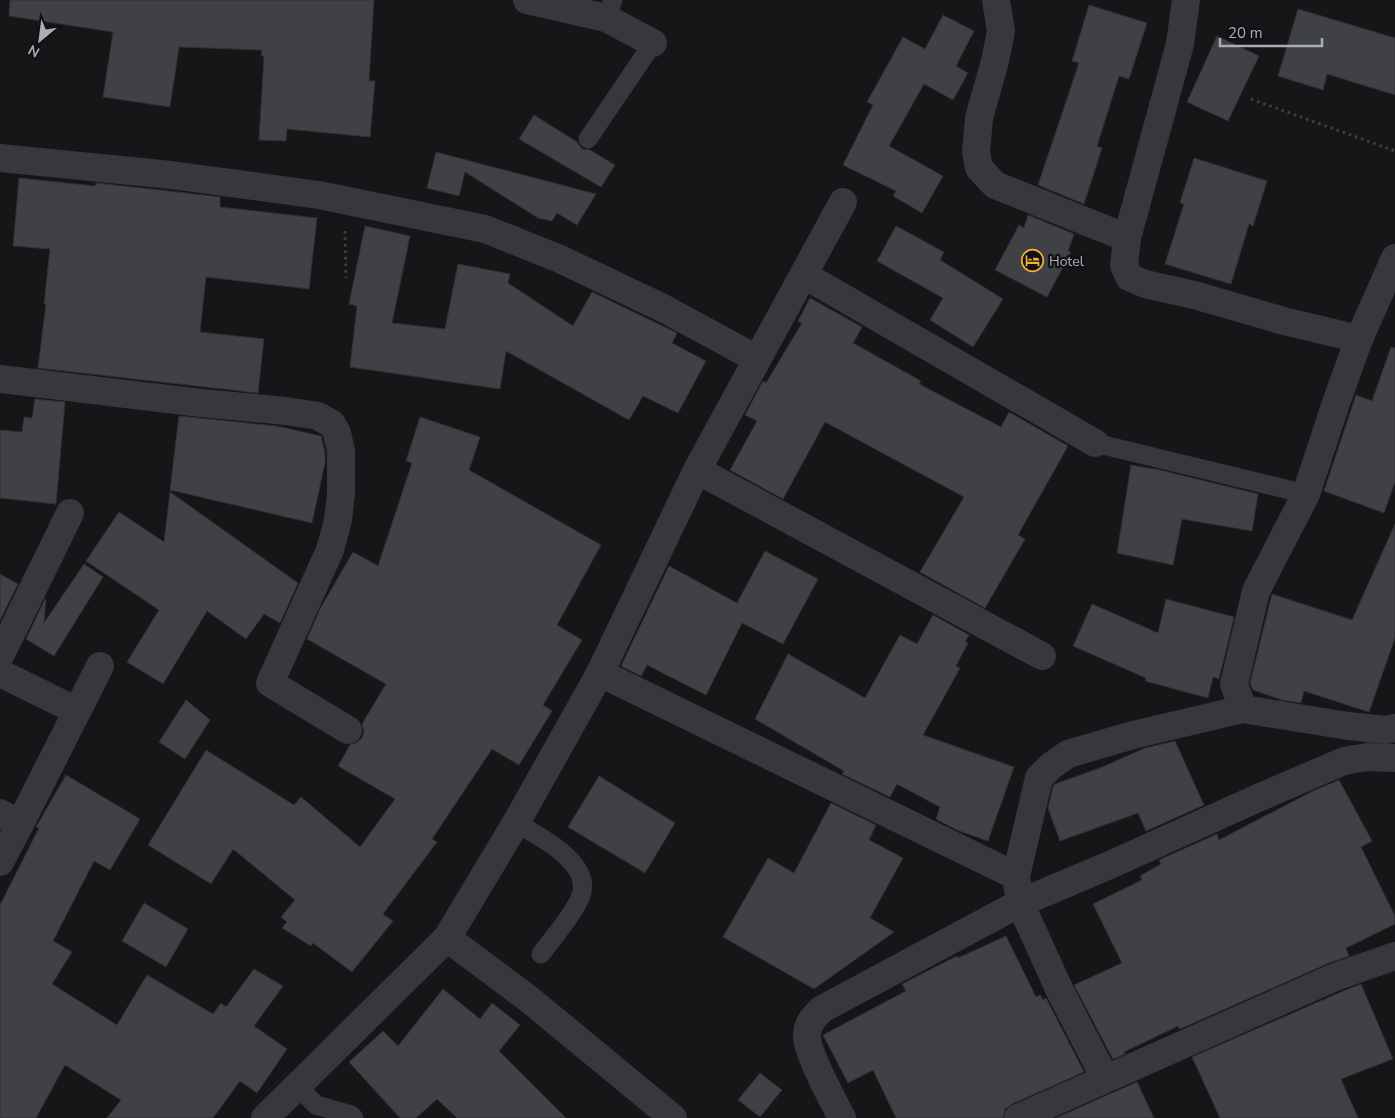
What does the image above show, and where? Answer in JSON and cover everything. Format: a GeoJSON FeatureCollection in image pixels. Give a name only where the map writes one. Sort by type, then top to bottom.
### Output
{"type":"FeatureCollection","features":[{"type":"Feature","properties":{"kind":"street"},"geometry":{"type":"LineString","coordinates":[[527,0],[609,9],[653,43]]}},
{"type":"Feature","properties":{"kind":"street"},"geometry":{"type":"LineString","coordinates":[[996,0],[1001,31]]}},
{"type":"Feature","properties":{"kind":"street"},"geometry":{"type":"LineString","coordinates":[[1007,0],[995,61],[979,118],[976,152],[979,168],[996,185],[1127,238]]}},
{"type":"Feature","properties":{"kind":"street"},"geometry":{"type":"LineString","coordinates":[[1186,0],[1180,44],[1127,238],[1124,265],[1129,277],[1145,284],[1194,295],[1284,321],[1359,339]]}},
{"type":"Feature","properties":{"kind":"street"},"geometry":{"type":"LineString","coordinates":[[0,158],[171,175],[319,195],[486,229],[560,259],[612,283],[663,308],[757,359]]}},
{"type":"Feature","properties":{"kind":"street"},"geometry":{"type":"LineString","coordinates":[[265,1118],[448,938],[516,823],[600,673],[697,470],[843,202]]}},
{"type":"Feature","properties":{"kind":"street"},"geometry":{"type":"LineString","coordinates":[[1242,709],[1234,684],[1256,591],[1306,494],[1359,339],[1395,258]]}},
{"type":"Feature","properties":{"kind":"street"},"geometry":{"type":"LineString","coordinates":[[804,275],[1095,443]]}},
{"type":"Feature","properties":{"kind":"street"},"geometry":{"type":"LineString","coordinates":[[0,379],[201,403],[286,411],[318,416],[332,424],[337,432],[341,451],[341,494],[338,520],[330,550],[270,683],[348,730]]}},
{"type":"Feature","properties":{"kind":"street"},"geometry":{"type":"LineString","coordinates":[[697,470],[1042,656]]}},
{"type":"Feature","properties":{"kind":"street"},"geometry":{"type":"LineString","coordinates":[[0,656],[70,513]]}},
{"type":"Feature","properties":{"kind":"street"},"geometry":{"type":"LineString","coordinates":[[0,862],[10,819],[77,711],[100,666]]}},
{"type":"Feature","properties":{"kind":"street"},"geometry":{"type":"LineString","coordinates":[[0,673],[77,711]]}},
{"type":"Feature","properties":{"kind":"street"},"geometry":{"type":"LineString","coordinates":[[600,673],[1016,876]]}},
{"type":"Feature","properties":{"kind":"street"},"geometry":{"type":"LineString","coordinates":[[1105,1078],[1061,993],[1020,903],[1016,876],[1039,778],[1051,766],[1068,754],[1133,735],[1242,709],[1348,726],[1386,730],[1395,728]]}},
{"type":"Feature","properties":{"kind":"street"},"geometry":{"type":"LineString","coordinates":[[842,1118],[808,1048],[807,1035],[810,1021],[822,1009],[1020,903],[1344,761],[1367,757],[1395,758]]}},
{"type":"Feature","properties":{"kind":"street"},"geometry":{"type":"LineString","coordinates":[[448,938],[530,1000],[673,1118]]}},
{"type":"Feature","properties":{"kind":"street"},"geometry":{"type":"LineString","coordinates":[[1018,1118],[1335,977],[1395,956]]}},
{"type":"Feature","properties":{"kind":"lane"},"geometry":{"type":"LineString","coordinates":[[588,139],[653,43]]}},
{"type":"Feature","properties":{"kind":"lane"},"geometry":{"type":"LineString","coordinates":[[1095,443],[1306,494]]}},
{"type":"Feature","properties":{"kind":"lane"},"geometry":{"type":"LineString","coordinates":[[516,823],[542,838],[568,857],[581,873],[582,878],[581,897],[540,954]]}},
{"type":"Feature","properties":{"kind":"lane"},"geometry":{"type":"LineString","coordinates":[[298,1087],[316,1105],[354,1118]]}},
{"type":"Feature","properties":{"kind":"path"},"geometry":{"type":"LineString","coordinates":[[1251,99],[1395,151]]}},
{"type":"Feature","properties":{"kind":"path"},"geometry":{"type":"LineString","coordinates":[[344,200],[346,278]]}},
{"type":"Feature","properties":{"kind":"building"},"geometry":{"type":"Polygon","coordinates":[[[10,0],[374,0],[369,81],[375,81],[370,137],[287,129],[286,141],[259,140],[264,56],[261,56],[262,50],[179,47],[170,107],[103,97],[113,32],[9,16],[10,0]]]}},
{"type":"Feature","properties":{"kind":"building"},"geometry":{"type":"Polygon","coordinates":[[[1089,5],[1147,23],[1129,79],[1119,76],[1097,146],[1102,148],[1084,204],[1038,185],[1079,63],[1072,61],[1089,5]]]}},
{"type":"Feature","properties":{"kind":"building"},"geometry":{"type":"Polygon","coordinates":[[[1298,9],[1395,38],[1395,95],[1327,74],[1323,90],[1278,76],[1298,9]]]}},
{"type":"Feature","properties":{"kind":"building"},"geometry":{"type":"Polygon","coordinates":[[[943,15],[974,31],[956,66],[968,73],[953,100],[924,84],[889,146],[943,176],[922,213],[893,196],[896,191],[843,165],[873,105],[867,102],[903,37],[925,49],[943,15]]]}},
{"type":"Feature","properties":{"kind":"building"},"geometry":{"type":"Polygon","coordinates":[[[1217,36],[1259,56],[1228,121],[1187,102],[1217,36]]]}},
{"type":"Feature","properties":{"kind":"building"},"geometry":{"type":"Polygon","coordinates":[[[534,115],[577,142],[582,149],[590,150],[615,165],[601,187],[519,139],[534,115]]]}},
{"type":"Feature","properties":{"kind":"building"},"geometry":{"type":"Polygon","coordinates":[[[436,152],[596,194],[577,225],[557,213],[552,221],[538,218],[465,172],[459,196],[427,188],[436,152]]]}},
{"type":"Feature","properties":{"kind":"building"},"geometry":{"type":"Polygon","coordinates":[[[1194,158],[1267,181],[1253,226],[1249,224],[1231,284],[1165,264],[1184,204],[1180,203],[1194,158]]]}},
{"type":"Feature","properties":{"kind":"building"},"geometry":{"type":"Polygon","coordinates":[[[19,178],[95,186],[96,183],[220,197],[220,207],[317,218],[309,289],[206,277],[200,332],[264,339],[258,393],[38,368],[46,304],[44,304],[50,249],[13,246],[19,178]]]}},
{"type":"Feature","properties":{"kind":"building","name":"Hotel"},"geometry":{"type":"Polygon","coordinates":[[[1028,215],[1074,234],[1068,251],[1071,252],[1047,297],[995,270],[1019,225],[1024,228],[1028,215]]]}},
{"type":"Feature","properties":{"kind":"building"},"geometry":{"type":"Polygon","coordinates":[[[365,226],[410,236],[392,323],[445,329],[458,264],[510,274],[508,283],[573,326],[592,292],[677,333],[672,343],[706,361],[678,413],[643,396],[629,420],[506,351],[500,389],[350,367],[357,306],[349,304],[365,226]]]}},
{"type":"Feature","properties":{"kind":"building"},"geometry":{"type":"Polygon","coordinates":[[[896,226],[944,252],[940,260],[1003,299],[973,347],[930,320],[943,298],[877,261],[896,226]]]}},
{"type":"Feature","properties":{"kind":"building"},"geometry":{"type":"Polygon","coordinates":[[[810,298],[862,327],[853,343],[921,381],[919,384],[1001,427],[1009,412],[1068,446],[1018,535],[1025,539],[985,608],[920,572],[964,497],[825,422],[783,499],[730,470],[757,421],[745,415],[763,381],[766,383],[802,323],[798,321],[810,298]]]}},
{"type":"Feature","properties":{"kind":"building"},"geometry":{"type":"Polygon","coordinates":[[[1391,347],[1395,348],[1395,482],[1384,513],[1324,491],[1356,395],[1372,401],[1391,347]]]}},
{"type":"Feature","properties":{"kind":"building"},"geometry":{"type":"Polygon","coordinates":[[[35,399],[65,402],[56,504],[0,498],[0,430],[22,432],[24,417],[32,418],[35,399]]]}},
{"type":"Feature","properties":{"kind":"building"},"geometry":{"type":"Polygon","coordinates":[[[179,416],[276,426],[321,436],[325,463],[312,523],[170,490],[179,416]]]}},
{"type":"Feature","properties":{"kind":"building"},"geometry":{"type":"Polygon","coordinates":[[[420,417],[480,437],[469,470],[601,545],[557,625],[582,640],[543,705],[552,711],[519,765],[492,749],[432,839],[437,842],[383,914],[393,921],[352,972],[313,943],[311,946],[282,928],[287,922],[281,917],[295,900],[233,849],[211,884],[148,845],[206,750],[294,805],[301,797],[360,847],[395,799],[338,766],[350,745],[362,738],[364,731],[362,724],[386,684],[307,639],[320,609],[353,552],[378,566],[412,463],[406,461],[420,417]]]}},
{"type":"Feature","properties":{"kind":"building"},"geometry":{"type":"Polygon","coordinates":[[[1131,465],[1160,470],[1258,494],[1252,531],[1182,519],[1173,565],[1117,553],[1131,465]]]}},
{"type":"Feature","properties":{"kind":"building"},"geometry":{"type":"Polygon","coordinates":[[[170,492],[298,583],[280,623],[264,614],[246,639],[207,611],[163,684],[127,662],[159,610],[86,561],[119,512],[164,542],[170,492]]]}},
{"type":"Feature","properties":{"kind":"building"},"geometry":{"type":"Polygon","coordinates":[[[1395,524],[1395,638],[1369,712],[1304,691],[1301,703],[1282,700],[1253,690],[1250,683],[1272,594],[1352,620],[1395,524]]]}},
{"type":"Feature","properties":{"kind":"building"},"geometry":{"type":"Polygon","coordinates":[[[765,551],[818,579],[783,644],[742,623],[706,695],[647,665],[641,676],[621,666],[669,566],[737,603],[765,551]]]}},
{"type":"Feature","properties":{"kind":"building"},"geometry":{"type":"Polygon","coordinates":[[[84,564],[103,577],[54,656],[26,639],[45,599],[44,623],[84,564]]]}},
{"type":"Feature","properties":{"kind":"building"},"geometry":{"type":"Polygon","coordinates":[[[0,574],[18,584],[0,620],[0,574]]]}},
{"type":"Feature","properties":{"kind":"building"},"geometry":{"type":"Polygon","coordinates":[[[1166,599],[1234,617],[1219,679],[1213,677],[1208,698],[1145,681],[1146,678],[1073,646],[1092,604],[1158,633],[1166,599]]]}},
{"type":"Feature","properties":{"kind":"building"},"geometry":{"type":"Polygon","coordinates":[[[933,615],[969,635],[965,642],[968,643],[956,666],[960,668],[923,735],[1014,767],[988,841],[957,830],[936,819],[940,807],[897,784],[890,797],[842,774],[844,771],[755,719],[788,654],[865,698],[900,635],[917,644],[933,615]]]}},
{"type":"Feature","properties":{"kind":"building"},"geometry":{"type":"Polygon","coordinates":[[[186,700],[210,720],[185,759],[159,742],[186,700]]]}},
{"type":"Feature","properties":{"kind":"building"},"geometry":{"type":"Polygon","coordinates":[[[1175,741],[1204,805],[1146,831],[1138,813],[1060,841],[1048,808],[1055,784],[1100,768],[1145,748],[1175,741]]]}},
{"type":"Feature","properties":{"kind":"building"},"geometry":{"type":"Polygon","coordinates":[[[66,775],[140,819],[110,870],[94,861],[53,941],[72,952],[52,984],[117,1025],[147,975],[213,1014],[221,1003],[226,1007],[254,969],[283,986],[254,1026],[287,1049],[257,1093],[240,1081],[213,1118],[107,1118],[121,1100],[65,1065],[36,1118],[0,1118],[0,905],[39,828],[36,827],[66,775]]]}},
{"type":"Feature","properties":{"kind":"building"},"geometry":{"type":"Polygon","coordinates":[[[599,776],[675,823],[645,873],[568,827],[599,776]]]}},
{"type":"Feature","properties":{"kind":"building"},"geometry":{"type":"Polygon","coordinates":[[[1339,780],[1372,841],[1361,847],[1395,916],[1395,924],[1346,948],[1349,956],[1329,963],[1180,1029],[1178,1026],[1113,1059],[1074,985],[1122,963],[1093,904],[1142,880],[1140,876],[1161,864],[1159,860],[1217,834],[1219,840],[1311,792],[1339,780]]]}},
{"type":"Feature","properties":{"kind":"building"},"geometry":{"type":"Polygon","coordinates":[[[831,803],[876,825],[869,840],[903,858],[870,918],[894,932],[814,989],[723,937],[768,858],[794,873],[831,803]]]}},
{"type":"Feature","properties":{"kind":"building"},"geometry":{"type":"Polygon","coordinates":[[[144,903],[188,929],[166,967],[122,941],[144,903]]]}},
{"type":"Feature","properties":{"kind":"building"},"geometry":{"type":"Polygon","coordinates":[[[1006,936],[1036,997],[1040,995],[1043,1000],[1046,998],[1084,1072],[1012,1104],[1005,1109],[1003,1118],[896,1118],[873,1070],[848,1083],[823,1035],[906,991],[902,984],[957,956],[958,958],[1006,936]]]}},
{"type":"Feature","properties":{"kind":"building"},"geometry":{"type":"Polygon","coordinates":[[[1361,984],[1393,1059],[1341,1079],[1358,1118],[1220,1118],[1192,1057],[1361,984]]]}},
{"type":"Feature","properties":{"kind":"building"},"geometry":{"type":"Polygon","coordinates":[[[443,989],[480,1019],[492,1003],[520,1025],[499,1051],[566,1118],[457,1118],[437,1099],[416,1118],[400,1118],[349,1062],[383,1031],[398,1046],[443,989]]]}},
{"type":"Feature","properties":{"kind":"building"},"geometry":{"type":"Polygon","coordinates":[[[760,1073],[782,1090],[760,1117],[738,1100],[760,1073]]]}},
{"type":"Feature","properties":{"kind":"building"},"geometry":{"type":"Polygon","coordinates":[[[1137,1082],[1154,1118],[1056,1118],[1137,1082]]]}},
{"type":"Feature","properties":{"kind":"place","name":"Hotel"},"geometry":{"type":"Point","coordinates":[1033,261]}}]}
